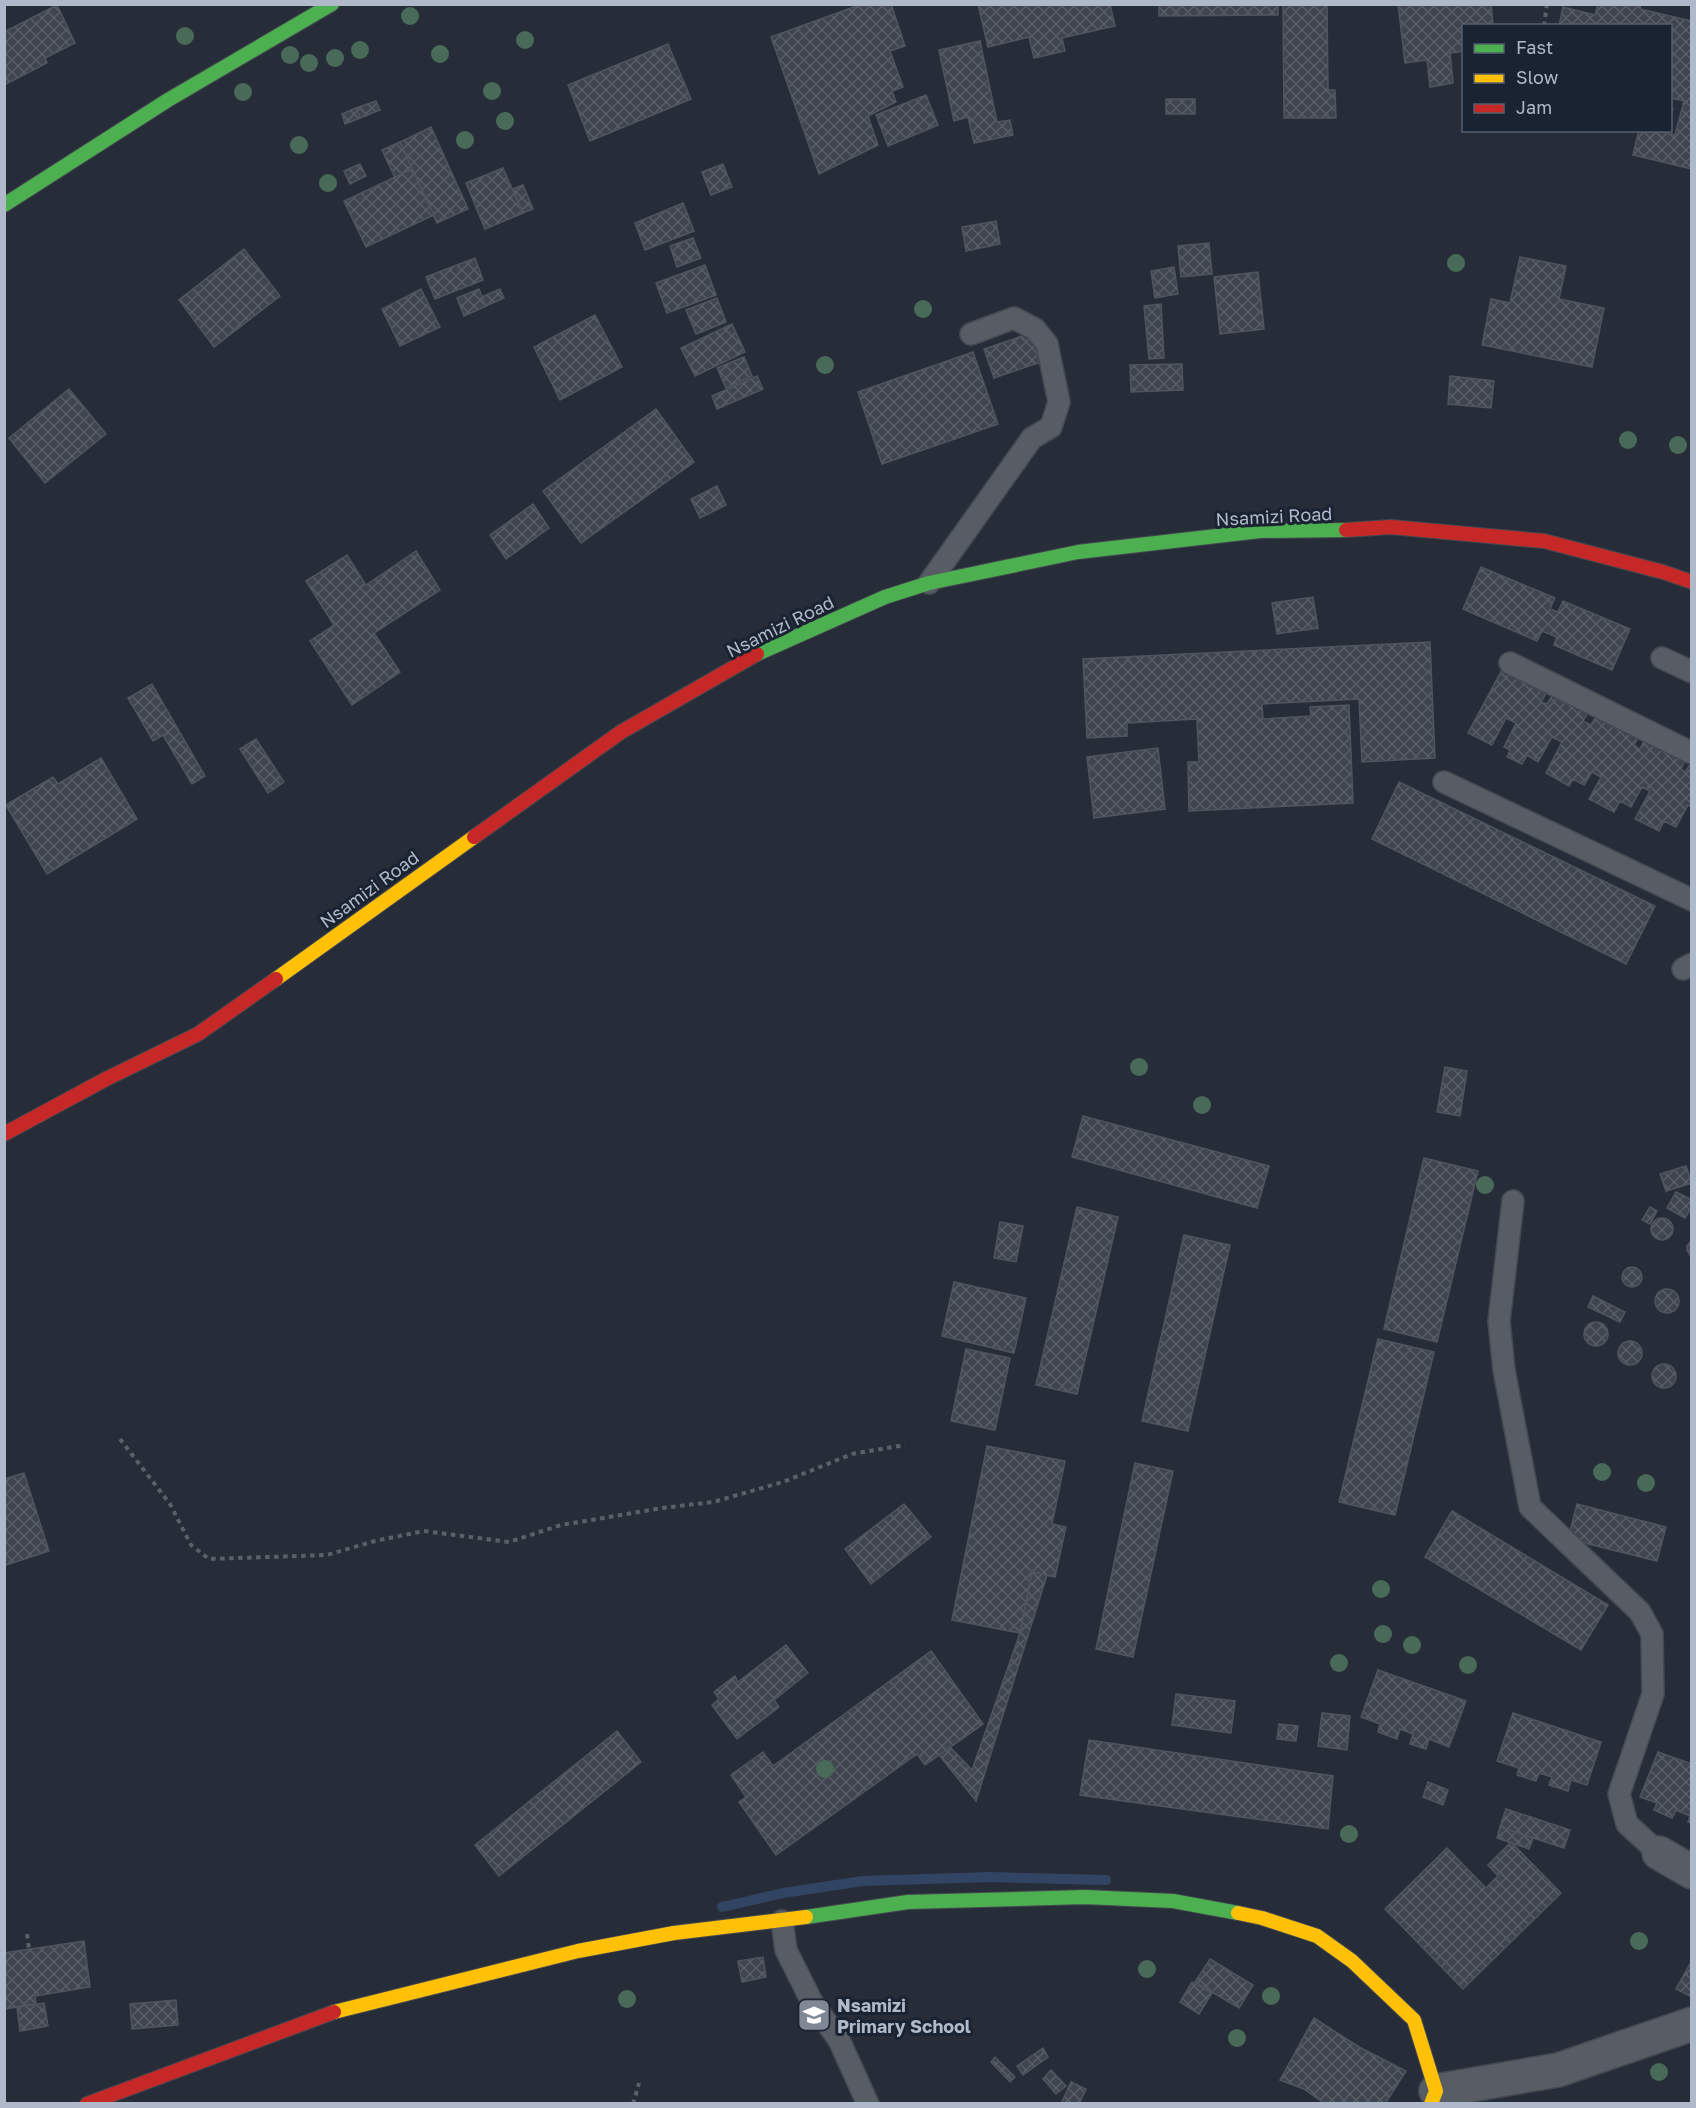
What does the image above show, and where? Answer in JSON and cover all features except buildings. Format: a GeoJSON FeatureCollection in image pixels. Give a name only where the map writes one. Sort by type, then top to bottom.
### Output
{"type":"FeatureCollection","features":[{"type":"Feature","properties":{"kind":"street"},"geometry":{"type":"LineString","coordinates":[[4,205],[168,100],[332,4]]}},
{"type":"Feature","properties":{"kind":"street","name":"Nsamizi Road"},"geometry":{"type":"LineString","coordinates":[[4,1134],[106,1079],[198,1034],[621,732],[762,651],[885,597],[929,583],[1078,552],[1260,531],[1323,531],[1391,527],[1544,541],[1663,572],[1692,582]]}},
{"type":"Feature","properties":{"kind":"street"},"geometry":{"type":"LineString","coordinates":[[1659,1853],[1692,1872]]}},
{"type":"Feature","properties":{"kind":"street"},"geometry":{"type":"LineString","coordinates":[[87,2103],[342,2009],[578,1951],[674,1934],[908,1902],[1085,1897],[1173,1901],[1262,1918],[1317,1936],[1352,1961],[1414,2020],[1434,2097],[1557,2070],[1692,2024]]}},
{"type":"Feature","properties":{"kind":"lane"},"geometry":{"type":"LineString","coordinates":[[929,583],[1032,438],[1051,427],[1059,402],[1047,344],[1035,329],[1014,318],[971,334]]}},
{"type":"Feature","properties":{"kind":"lane"},"geometry":{"type":"LineString","coordinates":[[1662,658],[1692,672]]}},
{"type":"Feature","properties":{"kind":"lane"},"geometry":{"type":"LineString","coordinates":[[1510,663],[1692,753]]}},
{"type":"Feature","properties":{"kind":"lane"},"geometry":{"type":"LineString","coordinates":[[1444,782],[1692,900]]}},
{"type":"Feature","properties":{"kind":"lane"},"geometry":{"type":"LineString","coordinates":[[1513,1201],[1499,1321],[1504,1370],[1530,1507],[1640,1612],[1652,1634],[1653,1694],[1619,1794],[1627,1824],[1659,1853]]}},
{"type":"Feature","properties":{"kind":"lane"},"geometry":{"type":"LineString","coordinates":[[782,1921],[786,1950],[812,2002],[839,2040],[868,2103]]}},
{"type":"Feature","properties":{"kind":"path"},"geometry":{"type":"LineString","coordinates":[[1544,24],[1547,4]]}},
{"type":"Feature","properties":{"kind":"path"},"geometry":{"type":"LineString","coordinates":[[120,1439],[170,1504],[191,1545],[209,1559],[327,1555],[375,1541],[424,1531],[509,1542],[561,1525],[713,1502],[783,1482],[852,1454],[905,1445]]}},
{"type":"Feature","properties":{"kind":"path"},"geometry":{"type":"LineString","coordinates":[[27,1934],[29,1949]]}},
{"type":"Feature","properties":{"kind":"path"},"geometry":{"type":"LineString","coordinates":[[633,2103],[639,2083]]}},
{"type":"Feature","properties":{"kind":"waterway"},"geometry":{"type":"LineString","coordinates":[[722,1907],[783,1893],[863,1881],[990,1877],[1106,1880]]}},
{"type":"Feature","properties":{"kind":"traffic: fast"},"geometry":{"type":"LineString","coordinates":[[4,205],[168,100],[332,4]]}},
{"type":"Feature","properties":{"kind":"traffic: fast"},"geometry":{"type":"LineString","coordinates":[[757,654],[885,597],[929,583],[1078,552],[1260,531],[1346,530]]}},
{"type":"Feature","properties":{"kind":"traffic: fast"},"geometry":{"type":"LineString","coordinates":[[806,1917],[908,1902],[1085,1897],[1173,1901],[1238,1913]]}},
{"type":"Feature","properties":{"kind":"traffic: slow"},"geometry":{"type":"LineString","coordinates":[[276,979],[474,837]]}},
{"type":"Feature","properties":{"kind":"traffic: slow"},"geometry":{"type":"LineString","coordinates":[[1238,1913],[1262,1918],[1317,1936],[1352,1961],[1414,2020],[1436,2091],[1431,2104]]}},
{"type":"Feature","properties":{"kind":"traffic: slow"},"geometry":{"type":"LineString","coordinates":[[334,2012],[578,1951],[674,1933],[806,1917]]}},
{"type":"Feature","properties":{"kind":"traffic: jam"},"geometry":{"type":"LineString","coordinates":[[1346,530],[1391,527],[1544,541],[1663,572],[1692,582]]}},
{"type":"Feature","properties":{"kind":"traffic: jam"},"geometry":{"type":"LineString","coordinates":[[474,837],[621,732],[757,654]]}},
{"type":"Feature","properties":{"kind":"traffic: jam"},"geometry":{"type":"LineString","coordinates":[[4,1134],[106,1079],[198,1034],[276,979]]}},
{"type":"Feature","properties":{"kind":"traffic: jam"},"geometry":{"type":"LineString","coordinates":[[87,2104],[334,2012]]}},
{"type":"Feature","properties":{"kind":"place","name":"Nsamizi Primary School"},"geometry":{"type":"Point","coordinates":[814,2015]}}]}
